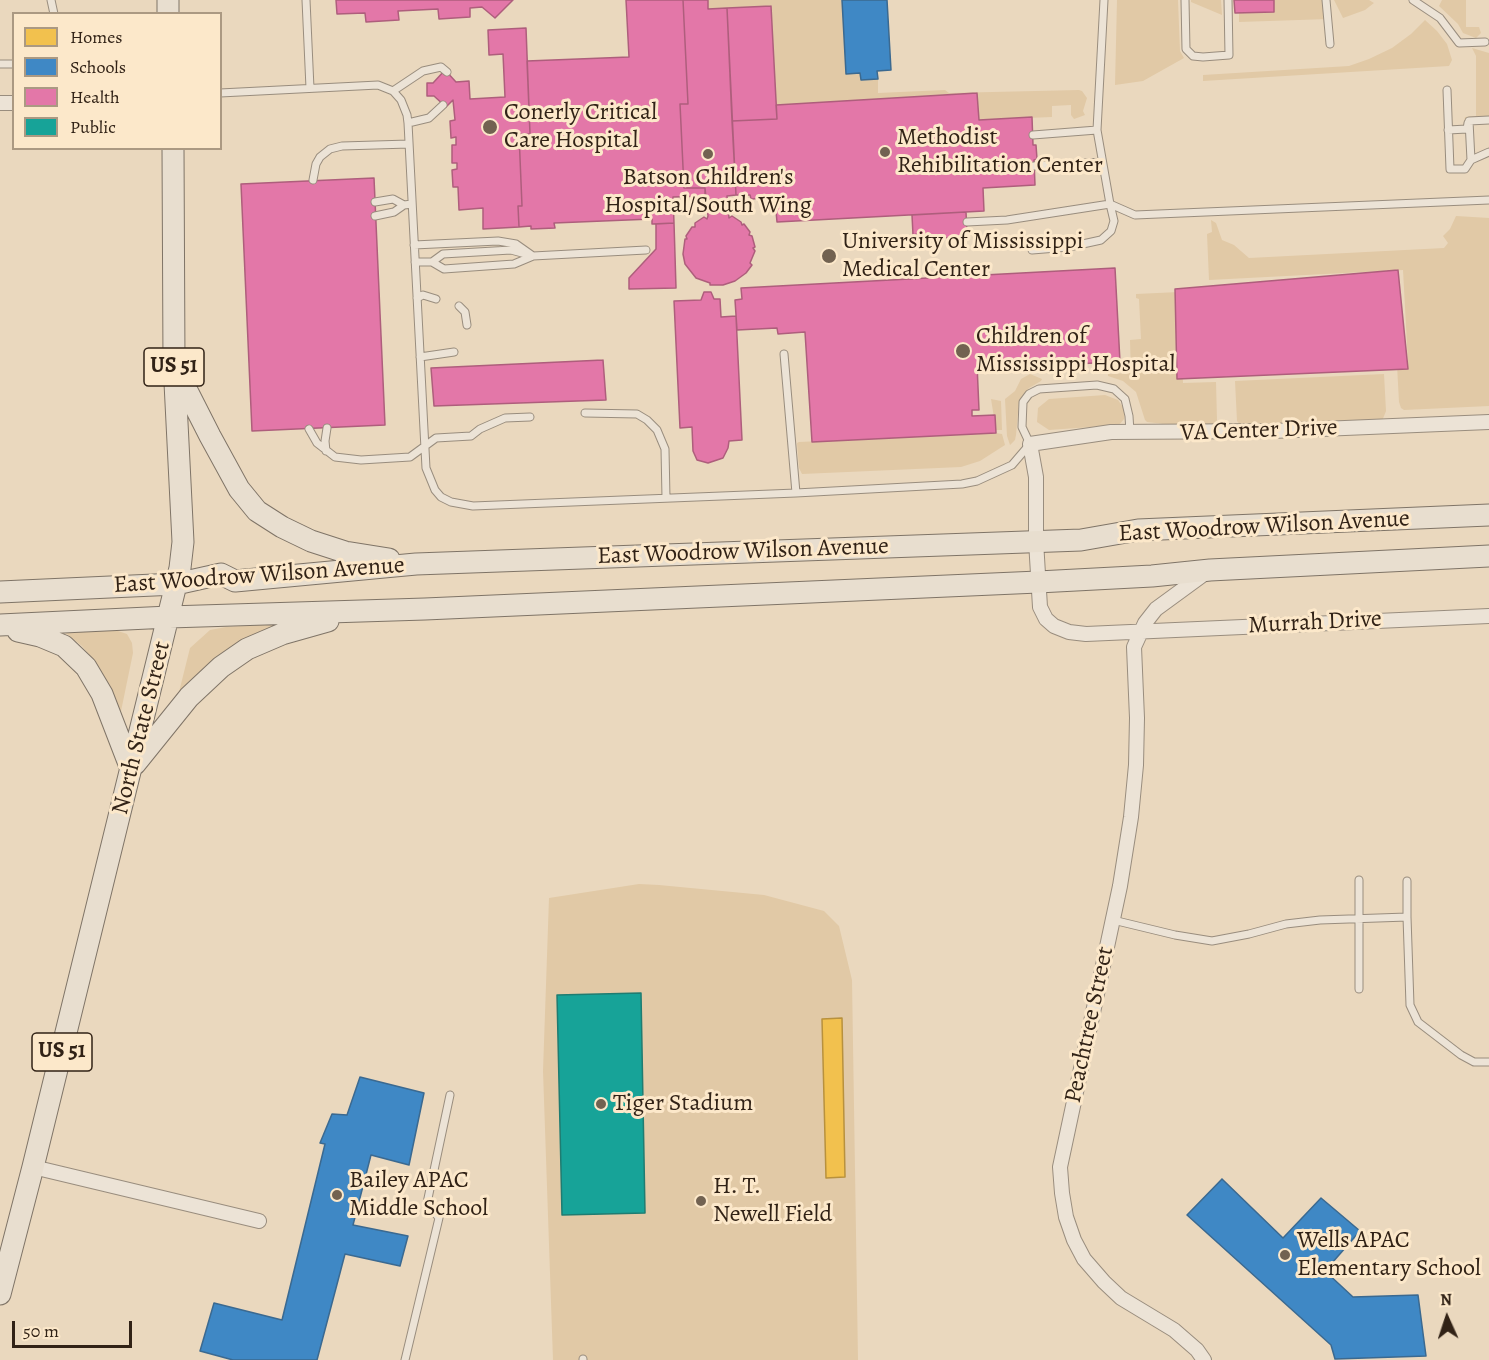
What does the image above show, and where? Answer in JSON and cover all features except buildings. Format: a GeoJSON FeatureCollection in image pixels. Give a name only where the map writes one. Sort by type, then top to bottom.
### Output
{"type":"FeatureCollection","features":[{"type":"Feature","properties":{"kind":"main road","name":"North State Street"},"geometry":{"type":"LineString","coordinates":[[0,1294],[169,617],[183,542],[174,363],[173,150]]}},
{"type":"Feature","properties":{"kind":"main road"},"geometry":{"type":"LineString","coordinates":[[174,363],[238,489],[257,511],[282,527],[311,541],[345,552],[416,564]]}},
{"type":"Feature","properties":{"kind":"main road","name":"East Woodrow Wilson Avenue"},"geometry":{"type":"LineString","coordinates":[[0,592],[176,584],[221,574],[235,581],[416,564],[1081,540],[1138,530],[1489,515]]}},
{"type":"Feature","properties":{"kind":"main road","name":"East Woodrow Wilson Avenue"},"geometry":{"type":"LineString","coordinates":[[0,627],[169,617],[363,611],[1146,577],[1210,570],[1489,556]]}},
{"type":"Feature","properties":{"kind":"main road"},"geometry":{"type":"LineString","coordinates":[[131,769],[189,697],[221,667],[246,649],[282,634],[363,611]]}},
{"type":"Feature","properties":{"kind":"main road"},"geometry":{"type":"LineString","coordinates":[[0,627],[40,636],[64,646],[86,667],[102,694],[131,769]]}},
{"type":"Feature","properties":{"kind":"street","name":"VA Center Drive"},"geometry":{"type":"LineString","coordinates":[[1030,444],[1111,432],[1273,431],[1489,422]]}},
{"type":"Feature","properties":{"kind":"street"},"geometry":{"type":"LineString","coordinates":[[1030,444],[1036,477],[1036,542],[1040,607],[1046,619],[1054,626],[1069,632],[1086,634],[1141,631]]}},
{"type":"Feature","properties":{"kind":"street","name":"Peachtree Street"},"geometry":{"type":"LineString","coordinates":[[1204,1360],[1197,1350],[1174,1330],[1121,1298],[1084,1259],[1066,1217],[1060,1167],[1113,920],[1131,817],[1136,765],[1137,718],[1134,647],[1141,631],[1156,609],[1210,570]]}},
{"type":"Feature","properties":{"kind":"street","name":"Murrah Drive"},"geometry":{"type":"LineString","coordinates":[[1141,631],[1489,616]]}},
{"type":"Feature","properties":{"kind":"street"},"geometry":{"type":"LineString","coordinates":[[33,1167],[259,1221]]}},
{"type":"Feature","properties":{"kind":"lane"},"geometry":{"type":"LineString","coordinates":[[306,0],[310,88]]}},
{"type":"Feature","properties":{"kind":"lane"},"geometry":{"type":"LineString","coordinates":[[1032,250],[1069,248],[1101,240],[1111,231],[1114,221],[1097,130],[1104,0]]}},
{"type":"Feature","properties":{"kind":"lane"},"geometry":{"type":"LineString","coordinates":[[1185,0],[1186,49],[1193,56],[1203,57],[1229,55],[1228,0]]}},
{"type":"Feature","properties":{"kind":"lane"},"geometry":{"type":"LineString","coordinates":[[1326,0],[1330,44]]}},
{"type":"Feature","properties":{"kind":"lane"},"geometry":{"type":"LineString","coordinates":[[1413,0],[1440,18],[1459,43],[1485,42]]}},
{"type":"Feature","properties":{"kind":"lane"},"geometry":{"type":"LineString","coordinates":[[393,91],[423,70],[441,67],[447,72]]}},
{"type":"Feature","properties":{"kind":"lane"},"geometry":{"type":"LineString","coordinates":[[222,93],[378,85],[393,91],[401,100],[408,123],[426,468],[435,490],[441,497],[465,505],[932,487],[976,481],[1012,465],[1030,444],[1022,427],[1023,402],[1029,394],[1039,388],[1097,386],[1114,388],[1125,399],[1130,433]]}},
{"type":"Feature","properties":{"kind":"lane"},"geometry":{"type":"LineString","coordinates":[[1447,90],[1450,169],[1465,168],[1471,160],[1489,152]]}},
{"type":"Feature","properties":{"kind":"lane"},"geometry":{"type":"LineString","coordinates":[[408,123],[429,118],[443,105]]}},
{"type":"Feature","properties":{"kind":"lane"},"geometry":{"type":"LineString","coordinates":[[1469,121],[1489,120]]}},
{"type":"Feature","properties":{"kind":"lane"},"geometry":{"type":"LineString","coordinates":[[1448,130],[1467,129],[1469,121]]}},
{"type":"Feature","properties":{"kind":"lane"},"geometry":{"type":"LineString","coordinates":[[1469,121],[1471,160]]}},
{"type":"Feature","properties":{"kind":"lane"},"geometry":{"type":"LineString","coordinates":[[1033,135],[1097,130]]}},
{"type":"Feature","properties":{"kind":"lane"},"geometry":{"type":"LineString","coordinates":[[313,180],[316,164],[320,157],[330,149],[342,146],[409,144]]}},
{"type":"Feature","properties":{"kind":"lane"},"geometry":{"type":"LineString","coordinates":[[1034,166],[1102,162]]}},
{"type":"Feature","properties":{"kind":"lane"},"geometry":{"type":"LineString","coordinates":[[375,202],[393,199],[404,205]]}},
{"type":"Feature","properties":{"kind":"lane"},"geometry":{"type":"LineString","coordinates":[[967,222],[1006,220],[1110,204],[1135,215],[1489,200]]}},
{"type":"Feature","properties":{"kind":"lane"},"geometry":{"type":"LineString","coordinates":[[375,216],[394,212],[404,205],[412,204]]}},
{"type":"Feature","properties":{"kind":"lane"},"geometry":{"type":"LineString","coordinates":[[414,245],[498,240],[516,244],[533,256]]}},
{"type":"Feature","properties":{"kind":"lane"},"geometry":{"type":"LineString","coordinates":[[432,262],[442,254],[511,250],[533,256],[646,250]]}},
{"type":"Feature","properties":{"kind":"lane"},"geometry":{"type":"LineString","coordinates":[[415,262],[432,262],[444,269],[514,264],[533,256]]}},
{"type":"Feature","properties":{"kind":"lane"},"geometry":{"type":"LineString","coordinates":[[417,298],[423,296],[436,299]]}},
{"type":"Feature","properties":{"kind":"lane"},"geometry":{"type":"LineString","coordinates":[[459,306],[465,312],[467,325]]}},
{"type":"Feature","properties":{"kind":"lane"},"geometry":{"type":"LineString","coordinates":[[420,357],[454,352]]}},
{"type":"Feature","properties":{"kind":"lane"},"geometry":{"type":"LineString","coordinates":[[784,354],[796,493]]}},
{"type":"Feature","properties":{"kind":"lane"},"geometry":{"type":"LineString","coordinates":[[585,413],[637,414],[657,430],[665,449],[666,498]]}},
{"type":"Feature","properties":{"kind":"lane"},"geometry":{"type":"LineString","coordinates":[[309,429],[317,443],[335,457],[361,460],[410,457],[436,438],[471,436],[480,429],[505,418],[530,417]]}},
{"type":"Feature","properties":{"kind":"lane"},"geometry":{"type":"LineString","coordinates":[[326,451],[327,428]]}},
{"type":"Feature","properties":{"kind":"lane"},"geometry":{"type":"LineString","coordinates":[[1359,880],[1359,989]]}},
{"type":"Feature","properties":{"kind":"lane"},"geometry":{"type":"LineString","coordinates":[[1407,880],[1410,1005],[1418,1022],[1461,1055],[1474,1062],[1489,1062]]}},
{"type":"Feature","properties":{"kind":"lane"},"geometry":{"type":"LineString","coordinates":[[1113,920],[1175,935],[1212,941],[1286,924],[1407,916]]}},
{"type":"Feature","properties":{"kind":"lane"},"geometry":{"type":"LineString","coordinates":[[405,1360],[439,1218],[427,1203],[450,1095]]}},
{"type":"Feature","properties":{"kind":"shaded area"},"geometry":{"type":"Polygon","coordinates":[[[708,0],[842,0],[846,74],[860,73],[861,80],[878,79],[878,93],[945,90],[949,93],[1079,90],[1087,98],[1083,111],[1085,115],[1074,119],[1071,115],[1071,105],[1052,106],[1052,117],[979,120],[977,93],[776,105],[771,6],[708,9],[708,0]]]}},
{"type":"Feature","properties":{"kind":"shaded area"},"geometry":{"type":"Polygon","coordinates":[[[1117,0],[1178,0],[1180,51],[1184,58],[1143,81],[1115,85],[1117,0]]]}},
{"type":"Feature","properties":{"kind":"shaded area"},"geometry":{"type":"Polygon","coordinates":[[[1191,0],[1221,0],[1222,15],[1191,2],[1191,0]]]}},
{"type":"Feature","properties":{"kind":"shaded area"},"geometry":{"type":"Polygon","coordinates":[[[1274,0],[1329,0],[1329,19],[1239,22],[1239,13],[1274,12],[1274,0]]]}},
{"type":"Feature","properties":{"kind":"shaded area"},"geometry":{"type":"Polygon","coordinates":[[[1334,0],[1369,0],[1374,3],[1365,10],[1343,18],[1334,0]]]}},
{"type":"Feature","properties":{"kind":"shaded area"},"geometry":{"type":"Polygon","coordinates":[[[1442,0],[1466,0],[1466,27],[1479,27],[1481,33],[1476,38],[1463,33],[1458,24],[1439,6],[1442,0]]]}},
{"type":"Feature","properties":{"kind":"shaded area"},"geometry":{"type":"Polygon","coordinates":[[[1425,20],[1447,44],[1452,60],[1449,66],[1203,81],[1203,75],[1349,66],[1392,48],[1425,20]]]}},
{"type":"Feature","properties":{"kind":"shaded area"},"geometry":{"type":"Polygon","coordinates":[[[1472,48],[1489,53],[1489,124],[1464,124],[1465,117],[1476,116],[1476,56],[1472,48]]]}},
{"type":"Feature","properties":{"kind":"shaded area"},"geometry":{"type":"Polygon","coordinates":[[[1456,216],[1489,218],[1489,406],[1404,410],[1401,408],[1397,365],[1408,363],[1403,270],[1209,280],[1207,234],[1212,232],[1211,220],[1216,223],[1222,240],[1234,245],[1249,258],[1444,248],[1448,243],[1443,236],[1450,229],[1456,216]]]}},
{"type":"Feature","properties":{"kind":"shaded area"},"geometry":{"type":"Polygon","coordinates":[[[1179,292],[1183,383],[1216,382],[1217,420],[1208,429],[1147,422],[1136,392],[1123,381],[1108,376],[1108,374],[1131,373],[1130,340],[1141,339],[1139,299],[1136,298],[1136,294],[1179,292]]]}},
{"type":"Feature","properties":{"kind":"shaded area"},"geometry":{"type":"Polygon","coordinates":[[[1030,374],[1042,379],[1029,388],[1019,401],[1015,440],[1010,445],[1007,436],[1005,399],[1015,391],[1021,379],[1030,374]]]}},
{"type":"Feature","properties":{"kind":"shaded area"},"geometry":{"type":"Polygon","coordinates":[[[1384,374],[1386,411],[1382,421],[1241,426],[1237,421],[1235,381],[1384,374]]]}},
{"type":"Feature","properties":{"kind":"shaded area"},"geometry":{"type":"Polygon","coordinates":[[[1105,395],[1118,400],[1125,410],[1124,419],[1119,425],[1049,430],[1037,422],[1038,408],[1049,399],[1105,395]]]}},
{"type":"Feature","properties":{"kind":"shaded area"},"geometry":{"type":"Polygon","coordinates":[[[991,399],[1001,401],[1002,430],[996,430],[991,399]]]}},
{"type":"Feature","properties":{"kind":"shaded area"},"geometry":{"type":"Polygon","coordinates":[[[1002,434],[1005,445],[980,461],[961,467],[802,474],[799,468],[797,443],[799,442],[1002,434]]]}},
{"type":"Feature","properties":{"kind":"shaded area"},"geometry":{"type":"Polygon","coordinates":[[[286,623],[205,669],[179,692],[190,648],[210,630],[286,623]]]}},
{"type":"Feature","properties":{"kind":"shaded area"},"geometry":{"type":"Polygon","coordinates":[[[112,629],[127,634],[132,643],[133,653],[120,716],[112,691],[99,667],[82,646],[63,631],[112,629]]]}},
{"type":"Feature","properties":{"kind":"shaded area","name":"H. T. Newell Field"},"geometry":{"type":"Polygon","coordinates":[[[639,884],[764,895],[824,911],[839,926],[852,980],[858,1360],[553,1360],[543,1071],[549,898],[639,884]]]}},
{"type":"Feature","properties":{"kind":"place","name":"Conerly Critical Care Hospital"},"geometry":{"type":"Point","coordinates":[490,127]}},
{"type":"Feature","properties":{"kind":"place","name":"Methodist Rehibilitation Center"},"geometry":{"type":"Point","coordinates":[885,152]}},
{"type":"Feature","properties":{"kind":"place","name":"Batson Children's Hospital/South Wing"},"geometry":{"type":"Point","coordinates":[708,154]}},
{"type":"Feature","properties":{"kind":"place","name":"University of Mississippi Medical Center"},"geometry":{"type":"Point","coordinates":[829,256]}},
{"type":"Feature","properties":{"kind":"place","name":"Children of Mississippi Hospital"},"geometry":{"type":"Point","coordinates":[963,351]}},
{"type":"Feature","properties":{"kind":"place","name":"Tiger Stadium"},"geometry":{"type":"Point","coordinates":[601,1104]}},
{"type":"Feature","properties":{"kind":"place","name":"Bailey APAC Middle School"},"geometry":{"type":"Point","coordinates":[337,1195]}},
{"type":"Feature","properties":{"kind":"place","name":"H. T. Newell Field"},"geometry":{"type":"Point","coordinates":[701,1201]}},
{"type":"Feature","properties":{"kind":"place","name":"Wells APAC Elementary School"},"geometry":{"type":"Point","coordinates":[1285,1255]}}]}
